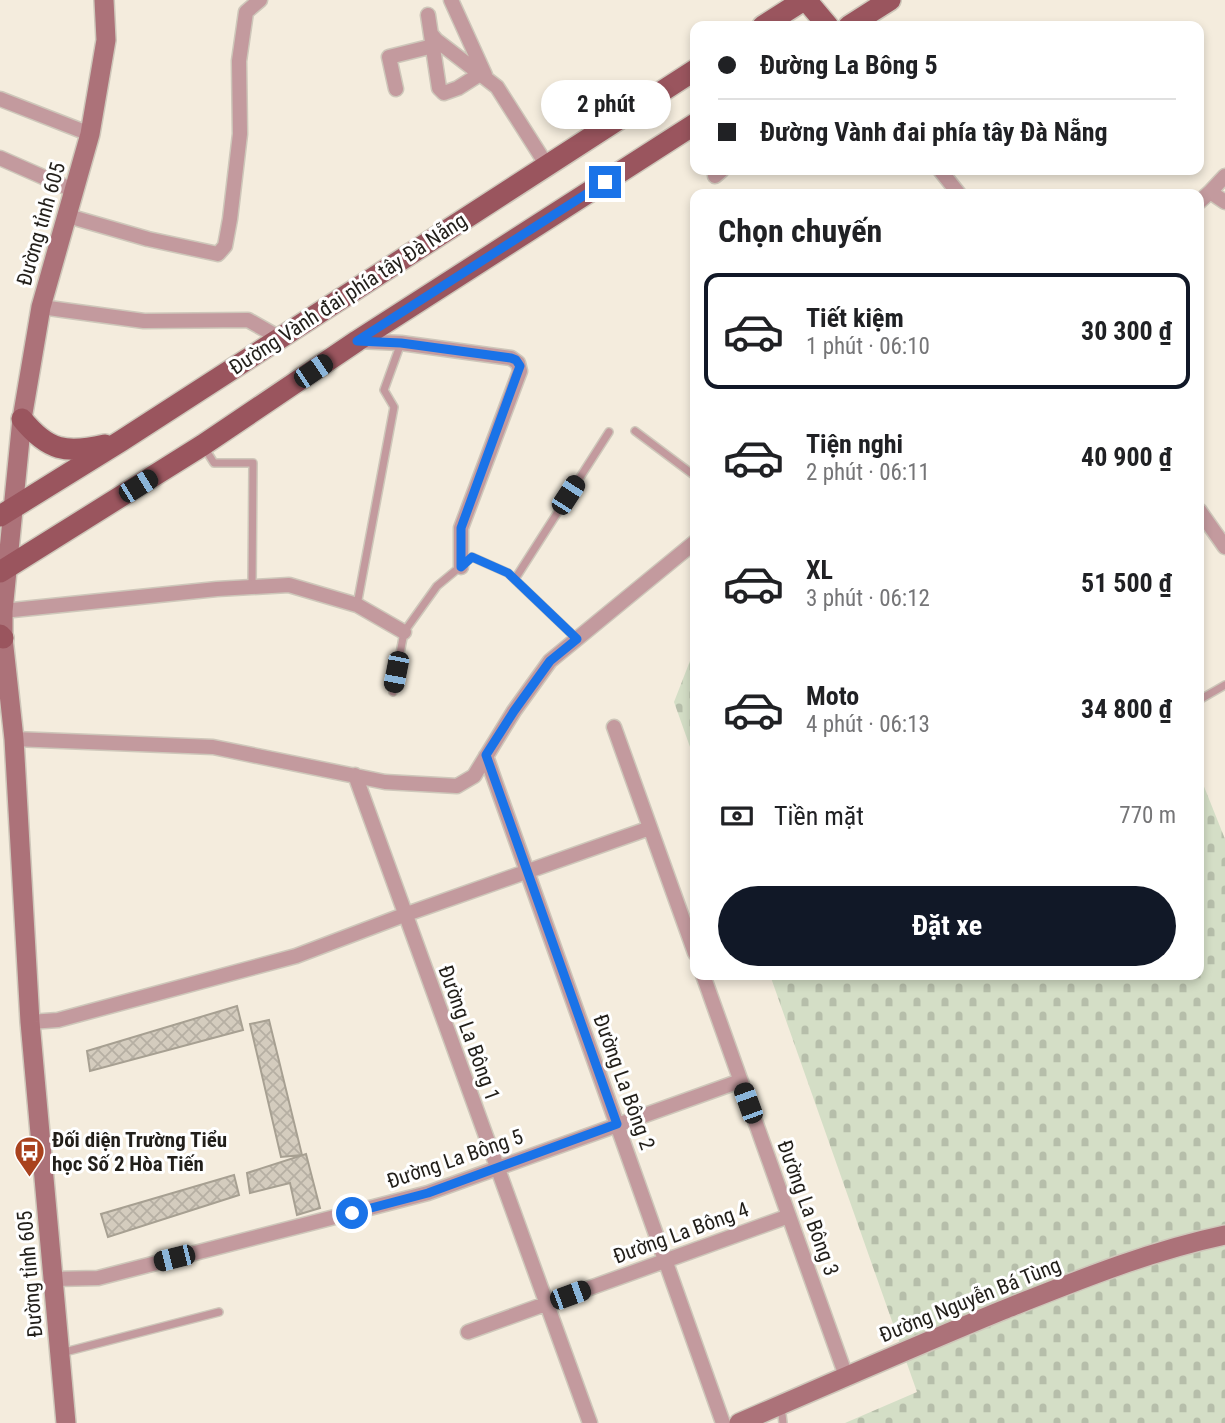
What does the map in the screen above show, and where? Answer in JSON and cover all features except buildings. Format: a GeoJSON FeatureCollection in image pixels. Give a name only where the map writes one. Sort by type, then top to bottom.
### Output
{"type":"FeatureCollection","features":[{"type":"Feature","properties":{"kind":"main road","name":"Đường tỉnh 605"},"geometry":{"type":"LineString","coordinates":[[65,1423],[30,1021],[14,740],[2,636],[6,513],[41,307],[90,134],[106,40],[104,0]]}},
{"type":"Feature","properties":{"kind":"main road"},"geometry":{"type":"LineString","coordinates":[[771,21],[805,0],[824,21]]}},
{"type":"Feature","properties":{"kind":"main road"},"geometry":{"type":"LineString","coordinates":[[857,21],[890,0]]}},
{"type":"Feature","properties":{"kind":"main road","name":"Đường Vành đai phía tây Đà Nẵng"},"geometry":{"type":"LineString","coordinates":[[6,513],[690,73]]}},
{"type":"Feature","properties":{"kind":"main road"},"geometry":{"type":"LineString","coordinates":[[4,570],[203,445],[357,341],[690,127]]}},
{"type":"Feature","properties":{"kind":"main road"},"geometry":{"type":"LineString","coordinates":[[22,419],[34,434],[61,449],[80,451],[121,440]]}},
{"type":"Feature","properties":{"kind":"main road","name":"Đường Nguyễn Bá Tùng"},"geometry":{"type":"LineString","coordinates":[[739,1423],[782,1414],[846,1376],[1076,1280],[1164,1250],[1225,1235]]}},
{"type":"Feature","properties":{"kind":"street"},"geometry":{"type":"LineString","coordinates":[[68,216],[148,239],[218,254],[225,246],[230,219],[240,134],[239,61],[246,12],[260,0]]}},
{"type":"Feature","properties":{"kind":"street"},"geometry":{"type":"LineString","coordinates":[[451,0],[484,77]]}},
{"type":"Feature","properties":{"kind":"street"},"geometry":{"type":"LineString","coordinates":[[428,15],[439,88],[444,93],[484,77]]}},
{"type":"Feature","properties":{"kind":"street"},"geometry":{"type":"LineString","coordinates":[[396,89],[389,57],[436,40],[497,87],[547,164]]}},
{"type":"Feature","properties":{"kind":"street"},"geometry":{"type":"LineString","coordinates":[[0,99],[90,134]]}},
{"type":"Feature","properties":{"kind":"street"},"geometry":{"type":"LineString","coordinates":[[0,158],[75,191]]}},
{"type":"Feature","properties":{"kind":"street"},"geometry":{"type":"LineString","coordinates":[[944,175],[956,189]]}},
{"type":"Feature","properties":{"kind":"street"},"geometry":{"type":"LineString","coordinates":[[1204,197],[1225,176]]}},
{"type":"Feature","properties":{"kind":"street"},"geometry":{"type":"LineString","coordinates":[[1210,192],[1225,202]]}},
{"type":"Feature","properties":{"kind":"street"},"geometry":{"type":"LineString","coordinates":[[41,307],[144,321],[248,320],[280,338]]}},
{"type":"Feature","properties":{"kind":"street"},"geometry":{"type":"LineString","coordinates":[[357,341],[401,343],[511,358],[520,366],[461,528],[461,567]]}},
{"type":"Feature","properties":{"kind":"street"},"geometry":{"type":"LineString","coordinates":[[1204,517],[1225,547]]}},
{"type":"Feature","properties":{"kind":"street"},"geometry":{"type":"LineString","coordinates":[[14,740],[213,747],[385,782],[457,786],[474,776],[514,711],[550,661],[690,546]]}},
{"type":"Feature","properties":{"kind":"street"},"geometry":{"type":"LineString","coordinates":[[3,611],[289,585],[358,605],[404,632]]}},
{"type":"Feature","properties":{"kind":"street"},"geometry":{"type":"LineString","coordinates":[[614,727],[690,939]]}},
{"type":"Feature","properties":{"kind":"street","name":"Đường La Bông 2"},"geometry":{"type":"LineString","coordinates":[[486,755],[723,1423]]}},
{"type":"Feature","properties":{"kind":"street","name":"Đường La Bông 1"},"geometry":{"type":"LineString","coordinates":[[355,775],[590,1423]]}},
{"type":"Feature","properties":{"kind":"street"},"geometry":{"type":"LineString","coordinates":[[30,1021],[58,1020],[296,956],[650,828]]}},
{"type":"Feature","properties":{"kind":"street","name":"Đường La Bông 3"},"geometry":{"type":"LineString","coordinates":[[705,980],[846,1376]]}},
{"type":"Feature","properties":{"kind":"street","name":"Đường La Bông 5"},"geometry":{"type":"LineString","coordinates":[[53,1279],[98,1278],[428,1193],[740,1081]]}},
{"type":"Feature","properties":{"kind":"street","name":"Đường La Bông 4"},"geometry":{"type":"LineString","coordinates":[[468,1332],[789,1216]]}},
{"type":"Feature","properties":{"kind":"lane"},"geometry":{"type":"LineString","coordinates":[[358,605],[394,407],[384,390],[401,343]]}},
{"type":"Feature","properties":{"kind":"lane"},"geometry":{"type":"LineString","coordinates":[[635,430],[690,472]]}},
{"type":"Feature","properties":{"kind":"lane"},"geometry":{"type":"LineString","coordinates":[[514,579],[609,432]]}},
{"type":"Feature","properties":{"kind":"lane"},"geometry":{"type":"LineString","coordinates":[[203,445],[214,463],[253,463],[252,587]]}},
{"type":"Feature","properties":{"kind":"lane"},"geometry":{"type":"LineString","coordinates":[[393,692],[404,632],[438,586],[472,557],[508,573],[577,639]]}},
{"type":"Feature","properties":{"kind":"lane"},"geometry":{"type":"LineString","coordinates":[[1204,698],[1225,685]]}},
{"type":"Feature","properties":{"kind":"lane"},"geometry":{"type":"LineString","coordinates":[[60,1353],[219,1312]]}},
{"type":"Feature","properties":{"kind":"green space"},"geometry":{"type":"Polygon","coordinates":[[[690,661],[690,747],[674,702],[690,661]]]}},
{"type":"Feature","properties":{"kind":"green space"},"geometry":{"type":"Polygon","coordinates":[[[1204,786],[1225,839],[1225,1423],[845,1423],[917,1392],[772,980],[1204,980],[1204,786]]]}},
{"type":"Feature","properties":{"kind":"place","name":"Đối diện Trường Tiểu học Số 2 Hòa Tiến"},"geometry":{"type":"Point","coordinates":[29,1179]}},
{"type":"Feature","properties":{"kind":"route"},"geometry":{"type":"LineString","coordinates":[[352,1213],[428,1193],[617,1124],[486,755],[550,661],[577,639],[508,573],[472,557],[461,567],[461,528],[520,366],[511,358],[401,343],[357,341],[605,182]]}}]}
